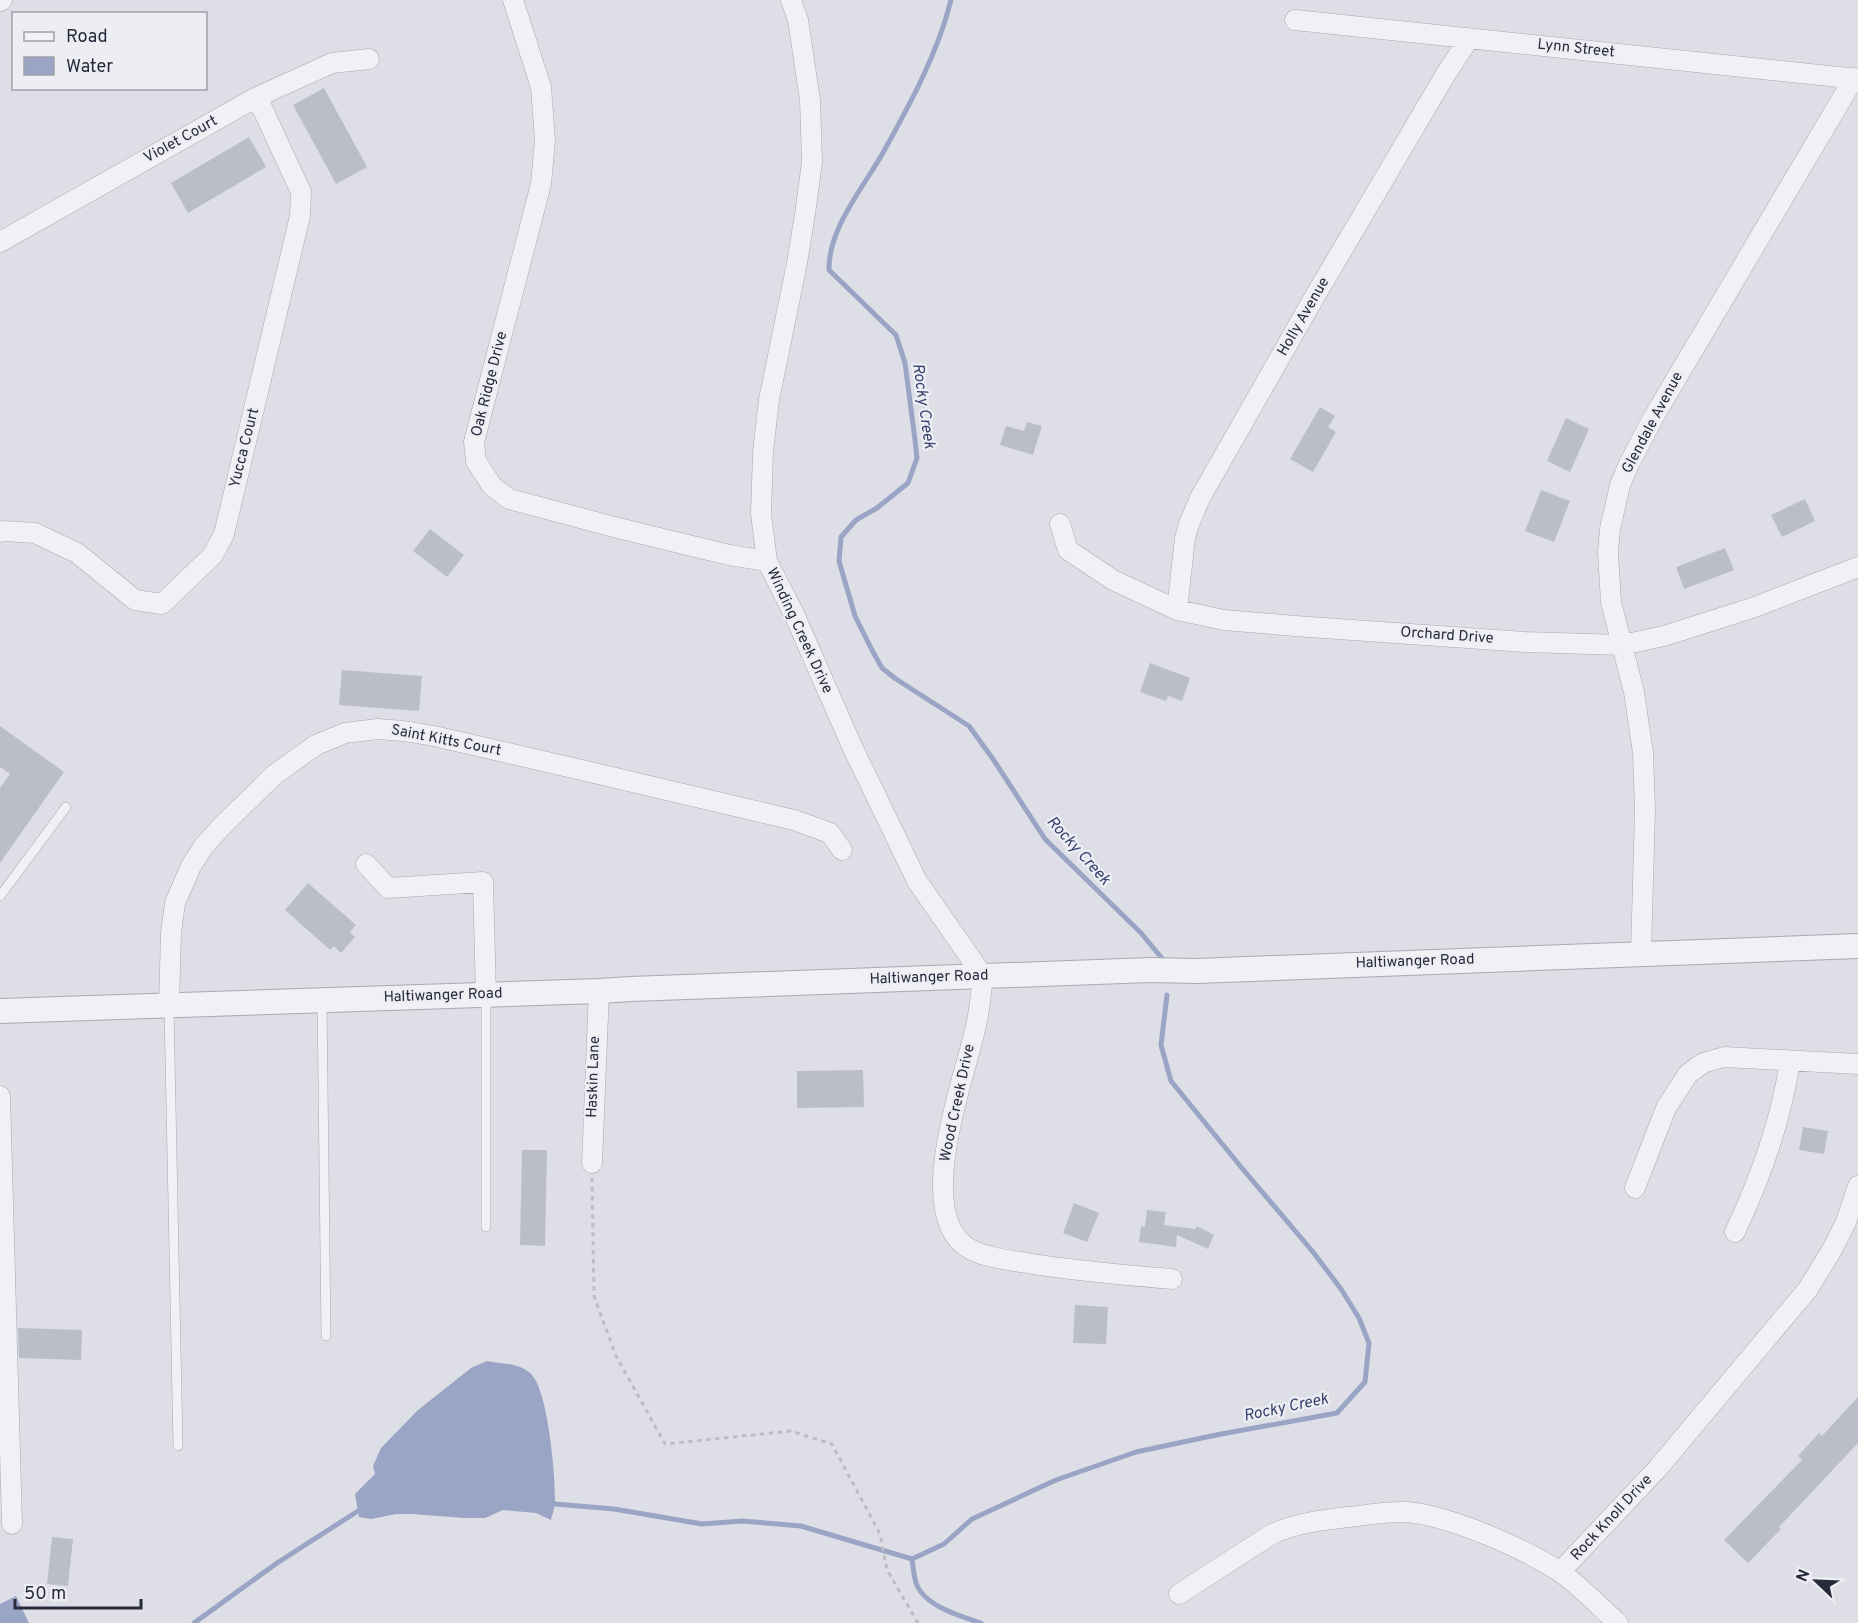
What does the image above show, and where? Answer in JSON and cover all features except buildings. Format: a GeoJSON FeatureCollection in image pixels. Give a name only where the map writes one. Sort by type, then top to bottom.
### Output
{"type":"FeatureCollection","features":[{"type":"Feature","properties":{"kind":"street","name":"Oak Ridge Drive"},"geometry":{"type":"LineString","coordinates":[[513,0],[541,87],[545,140],[541,183],[474,442],[476,461],[492,486],[509,499],[729,555],[767,561]]}},
{"type":"Feature","properties":{"kind":"street","name":"Winding Creek Drive"},"geometry":{"type":"LineString","coordinates":[[791,0],[798,20],[810,100],[812,162],[806,214],[769,400],[764,441],[761,514],[767,561],[794,614],[851,744],[917,881],[983,976]]}},
{"type":"Feature","properties":{"kind":"street","name":"Lynn Street"},"geometry":{"type":"LineString","coordinates":[[1294,20],[1856,78]]}},
{"type":"Feature","properties":{"kind":"street","name":"Holly Avenue"},"geometry":{"type":"LineString","coordinates":[[1177,610],[1185,538],[1200,498],[1323,283],[1447,72],[1469,39]]}},
{"type":"Feature","properties":{"kind":"street","name":"Violet Court"},"geometry":{"type":"LineString","coordinates":[[0,242],[257,97],[332,63],[369,59]]}},
{"type":"Feature","properties":{"kind":"street","name":"Glendale Avenue"},"geometry":{"type":"LineString","coordinates":[[1641,954],[1645,810],[1643,753],[1634,692],[1611,603],[1608,552],[1614,509],[1629,464],[1653,418],[1856,78]]}},
{"type":"Feature","properties":{"kind":"street","name":"Yucca Court"},"geometry":{"type":"LineString","coordinates":[[0,532],[35,533],[77,553],[135,600],[162,604],[213,555],[224,534],[300,216],[301,192],[257,97]]}},
{"type":"Feature","properties":{"kind":"street","name":"Orchard Drive"},"geometry":{"type":"LineString","coordinates":[[1059,524],[1068,550],[1113,580],[1177,610],[1224,620],[1295,627],[1525,642],[1622,645],[1664,636],[1755,607],[1858,567]]}},
{"type":"Feature","properties":{"kind":"street","name":"Saint Kitts Court"},"geometry":{"type":"LineString","coordinates":[[169,1005],[171,933],[175,903],[191,866],[204,846],[221,827],[274,776],[316,745],[345,734],[378,729],[434,736],[794,820],[830,833],[842,850]]}},
{"type":"Feature","properties":{"kind":"street"},"geometry":{"type":"LineString","coordinates":[[366,864],[388,888],[483,882],[486,995]]}},
{"type":"Feature","properties":{"kind":"street","name":"Haltiwanger Road"},"geometry":{"type":"LineString","coordinates":[[0,1011],[1149,970],[1196,971],[1858,946]]}},
{"type":"Feature","properties":{"kind":"street","name":"Wood Creek Drive"},"geometry":{"type":"LineString","coordinates":[[983,976],[977,1022],[952,1114],[944,1167],[944,1207],[947,1224],[952,1234],[960,1243],[986,1255],[1061,1269],[1172,1279]]}},
{"type":"Feature","properties":{"kind":"street","name":"Haskin Lane"},"geometry":{"type":"LineString","coordinates":[[592,1164],[598,991]]}},
{"type":"Feature","properties":{"kind":"street"},"geometry":{"type":"LineString","coordinates":[[1635,1188],[1666,1108],[1688,1074],[1703,1064],[1724,1057],[1858,1064]]}},
{"type":"Feature","properties":{"kind":"street"},"geometry":{"type":"LineString","coordinates":[[1735,1232],[1756,1188],[1775,1134],[1790,1061]]}},
{"type":"Feature","properties":{"kind":"street"},"geometry":{"type":"LineString","coordinates":[[0,1096],[12,1524]]}},
{"type":"Feature","properties":{"kind":"street","name":"Rock Knoll Drive"},"geometry":{"type":"LineString","coordinates":[[1179,1594],[1283,1529],[1306,1522],[1389,1512],[1423,1514],[1463,1526],[1516,1548],[1560,1572],[1658,1468],[1808,1289],[1846,1222],[1858,1186]]}},
{"type":"Feature","properties":{"kind":"street"},"geometry":{"type":"LineString","coordinates":[[1560,1572],[1618,1623]]}},
{"type":"Feature","properties":{"kind":"lane"},"geometry":{"type":"LineString","coordinates":[[0,896],[66,807]]}},
{"type":"Feature","properties":{"kind":"lane"},"geometry":{"type":"LineString","coordinates":[[486,995],[486,1227]]}},
{"type":"Feature","properties":{"kind":"lane"},"geometry":{"type":"LineString","coordinates":[[322,1000],[326,1336]]}},
{"type":"Feature","properties":{"kind":"lane"},"geometry":{"type":"LineString","coordinates":[[169,1005],[178,1446]]}},
{"type":"Feature","properties":{"kind":"path"},"geometry":{"type":"LineString","coordinates":[[592,1164],[594,1296],[616,1356],[665,1444],[791,1431],[832,1444],[880,1534],[887,1570],[918,1623]]}},
{"type":"Feature","properties":{"kind":"water"},"geometry":{"type":"Polygon","coordinates":[[[487,1361],[511,1364],[527,1370],[537,1383],[546,1415],[554,1474],[555,1506],[551,1520],[536,1513],[503,1510],[485,1518],[412,1514],[396,1514],[371,1519],[359,1517],[355,1494],[375,1474],[373,1466],[381,1448],[418,1410],[471,1368],[487,1361]]]}},
{"type":"Feature","properties":{"kind":"water"},"geometry":{"type":"Polygon","coordinates":[[[16,1596],[29,1623],[0,1623],[0,1604],[16,1596]]]}},
{"type":"Feature","properties":{"kind":"waterway","name":"Rocky Creek"},"geometry":{"type":"LineString","coordinates":[[951,0],[939,39],[922,78],[884,151],[841,223],[830,254],[829,270],[896,335],[905,363],[917,458],[908,483],[877,508],[856,520],[841,537],[839,561],[855,616],[882,668],[969,726],[1045,839],[1141,933],[1165,962]]}},
{"type":"Feature","properties":{"kind":"waterway","name":"Rocky Creek"},"geometry":{"type":"LineString","coordinates":[[912,1559],[944,1544],[972,1519],[1056,1480],[1136,1452],[1337,1413],[1365,1382],[1369,1343],[1359,1318],[1341,1289],[1171,1081],[1161,1045],[1167,995]]}},
{"type":"Feature","properties":{"kind":"waterway"},"geometry":{"type":"LineString","coordinates":[[555,1504],[614,1509],[702,1524],[742,1521],[801,1526],[912,1559]]}},
{"type":"Feature","properties":{"kind":"waterway"},"geometry":{"type":"LineString","coordinates":[[194,1623],[277,1563],[358,1511]]}},
{"type":"Feature","properties":{"kind":"waterway","name":"Rocky Creek"},"geometry":{"type":"LineString","coordinates":[[912,1559],[916,1583],[927,1598],[944,1609],[981,1623]]}}]}
